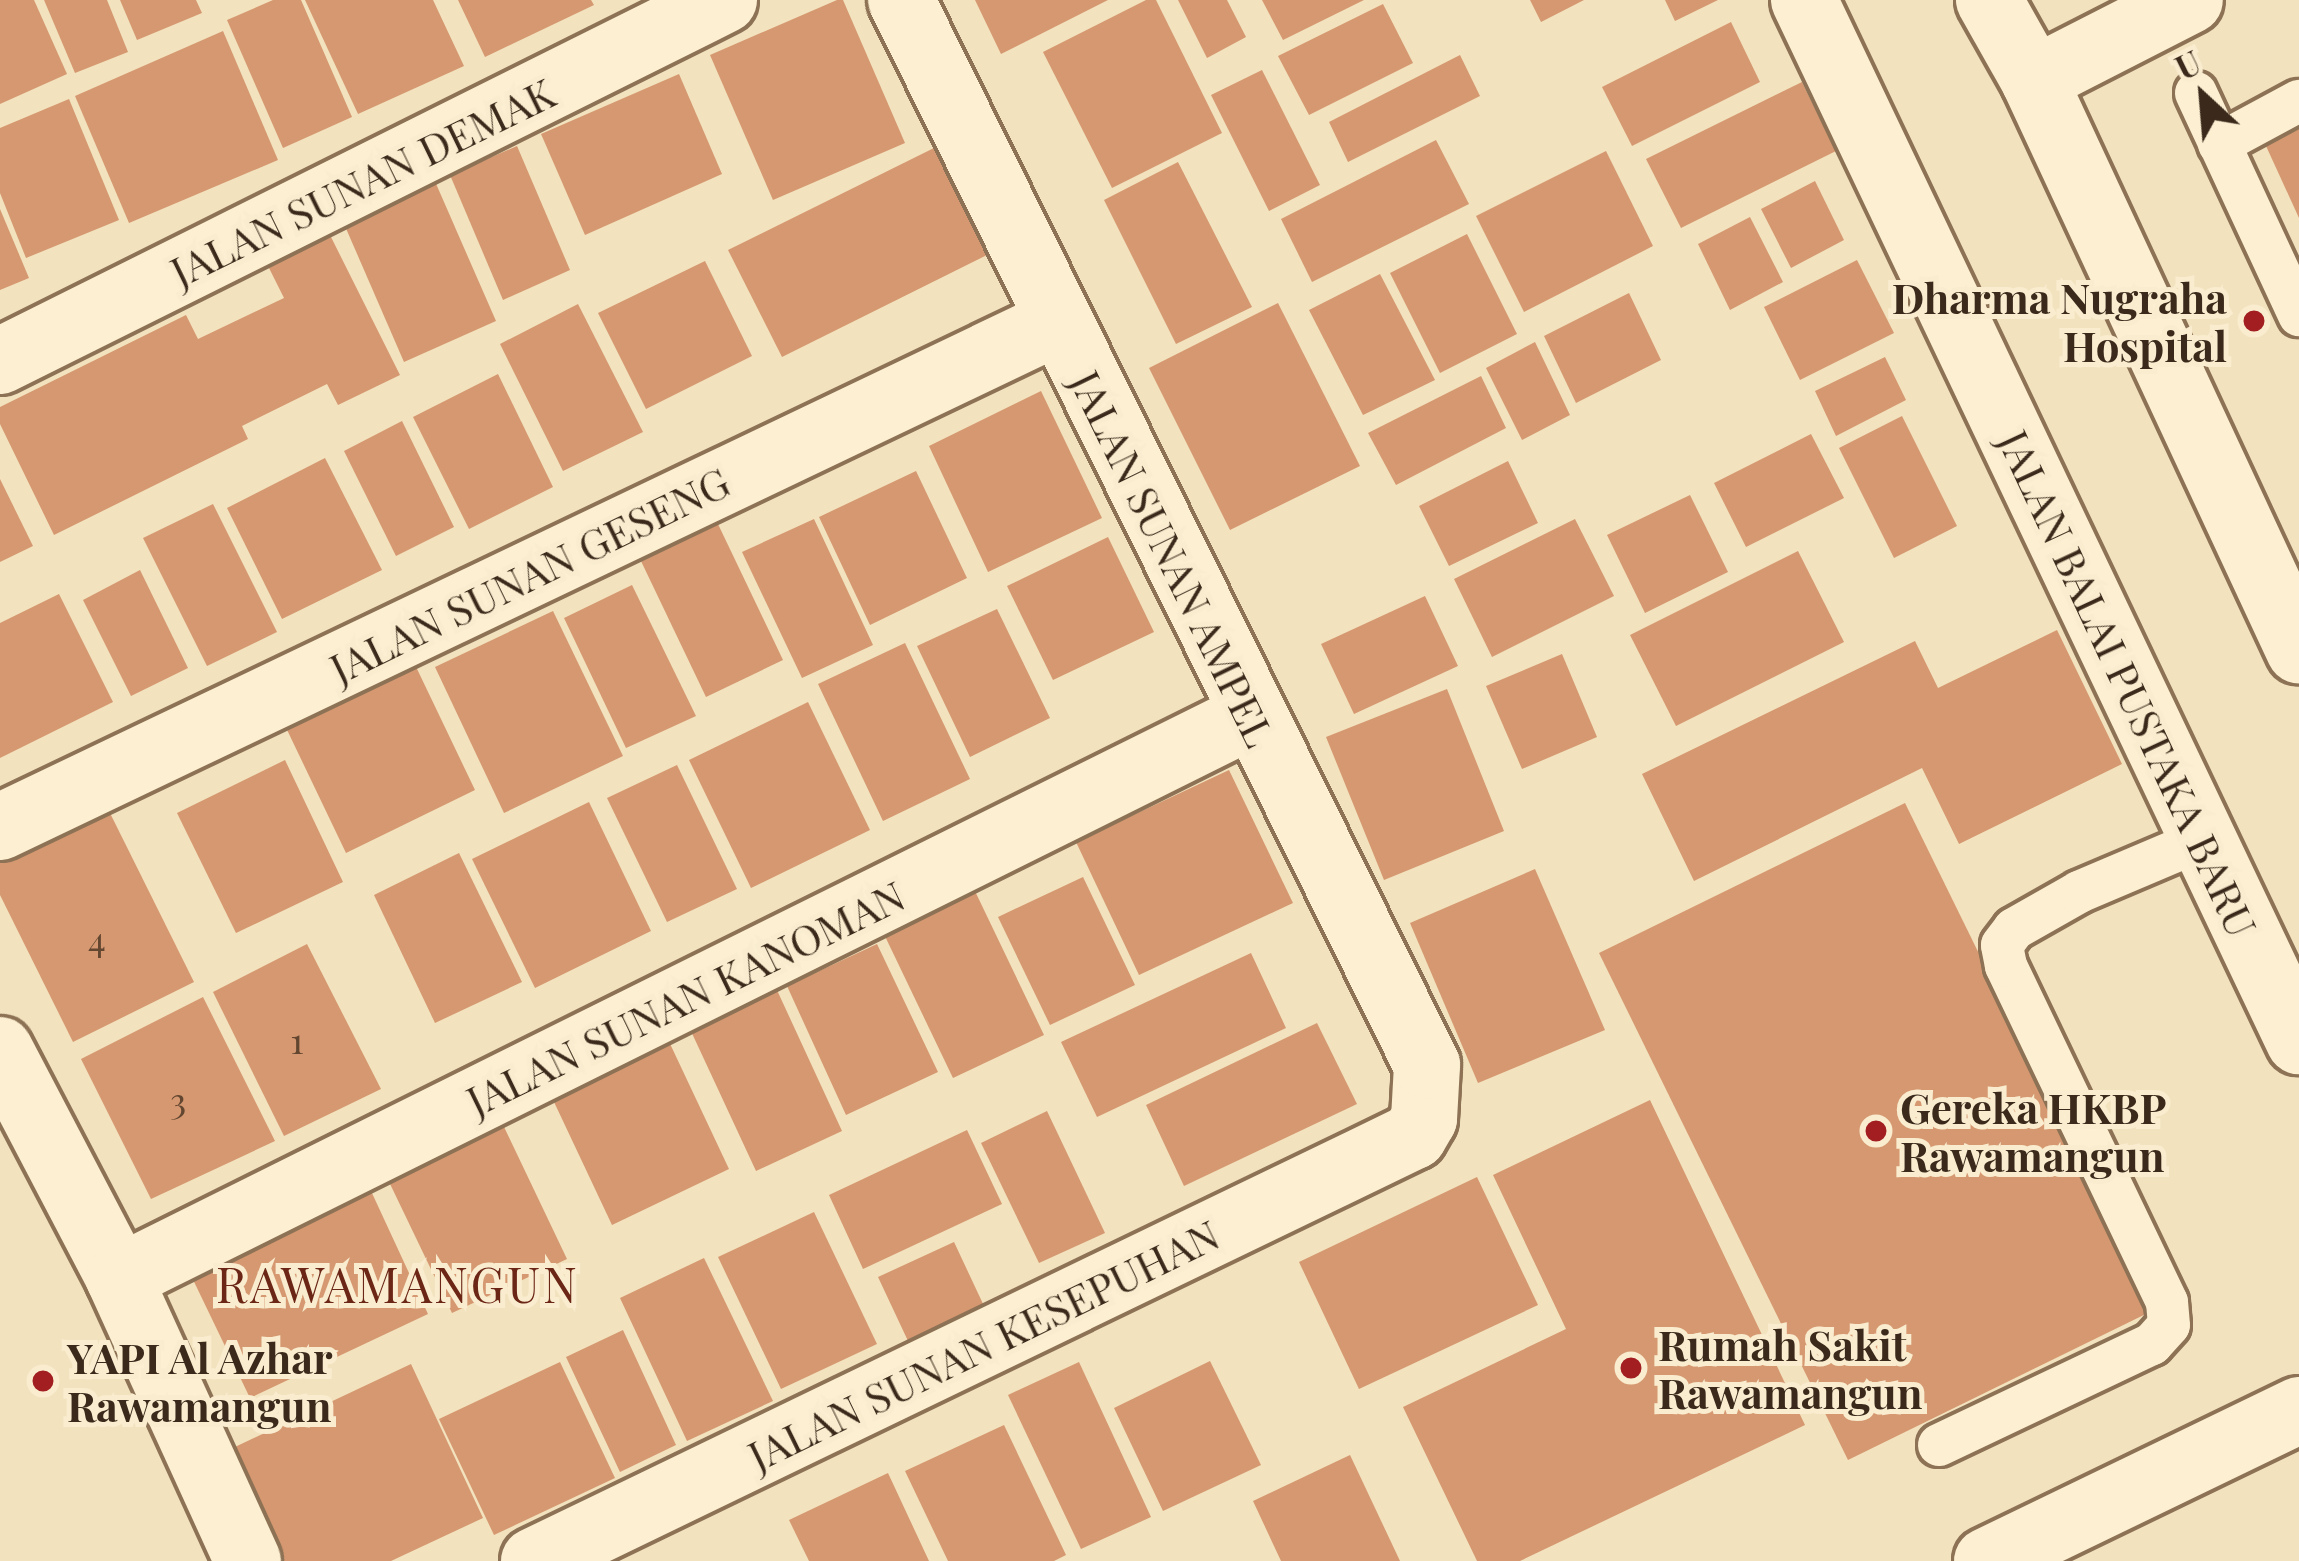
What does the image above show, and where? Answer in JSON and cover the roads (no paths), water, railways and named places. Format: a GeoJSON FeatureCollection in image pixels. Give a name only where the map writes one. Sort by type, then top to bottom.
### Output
{"type":"FeatureCollection","features":[{"type":"Feature","properties":{"kind":"street","name":"JALAN SUNAN DEMAK"},"geometry":{"type":"LineString","coordinates":[[0,361],[724,0]]}},
{"type":"Feature","properties":{"kind":"street","name":"JALAN SUNAN AMPEL"},"geometry":{"type":"LineString","coordinates":[[901,0],[1250,716],[1427,1065],[1424,1118]]}},
{"type":"Feature","properties":{"kind":"street","name":"JALAN BALAI PUSTAKA BARU"},"geometry":{"type":"LineString","coordinates":[[1804,0],[2299,1042]]}},
{"type":"Feature","properties":{"kind":"street"},"geometry":{"type":"LineString","coordinates":[[1989,0],[2034,80],[2299,650]]}},
{"type":"Feature","properties":{"kind":"street"},"geometry":{"type":"LineString","coordinates":[[2034,80],[2190,0]]}},
{"type":"Feature","properties":{"kind":"street","name":"JALAN SUNAN GESENG"},"geometry":{"type":"LineString","coordinates":[[0,826],[1058,322]]}},
{"type":"Feature","properties":{"kind":"street","name":"JALAN SUNAN KANOMAN"},"geometry":{"type":"LineString","coordinates":[[119,1278],[1250,716]]}},
{"type":"Feature","properties":{"kind":"street"},"geometry":{"type":"LineString","coordinates":[[0,1050],[119,1278],[248,1561]]}},
{"type":"Feature","properties":{"kind":"street","name":"JALAN SUNAN KESEPUHAN"},"geometry":{"type":"LineString","coordinates":[[534,1561],[1414,1136],[1424,1118]]}},
{"type":"Feature","properties":{"kind":"street"},"geometry":{"type":"LineString","coordinates":[[1987,1561],[2299,1410]]}},
{"type":"Feature","properties":{"kind":"lane"},"geometry":{"type":"LineString","coordinates":[[2196,93],[2299,315]]}},
{"type":"Feature","properties":{"kind":"lane"},"geometry":{"type":"LineString","coordinates":[[2218,144],[2299,101]]}},
{"type":"Feature","properties":{"kind":"lane"},"geometry":{"type":"LineString","coordinates":[[1939,1445],[2152,1344],[2169,1325],[2167,1302],[2006,966],[2002,945],[2014,929],[2079,892],[2204,839]]}},
{"type":"Feature","properties":{"kind":"place","name":"Dharma Nugraha Hospital"},"geometry":{"type":"Point","coordinates":[2254,321]}},
{"type":"Feature","properties":{"kind":"place","name":"Gereka HKBP Rawamangun"},"geometry":{"type":"Point","coordinates":[1876,1131]}},
{"type":"Feature","properties":{"kind":"place","name":"Rumah Sakit Rawamangun"},"geometry":{"type":"Point","coordinates":[1631,1368]}},
{"type":"Feature","properties":{"kind":"place","name":"YAPI Al Azhar Rawamangun"},"geometry":{"type":"Point","coordinates":[43,1381]}},
{"type":"Feature","properties":{"kind":"district","name":"RAWAMANGUN"},"geometry":{"type":"Point","coordinates":[398,1284]}}]}
